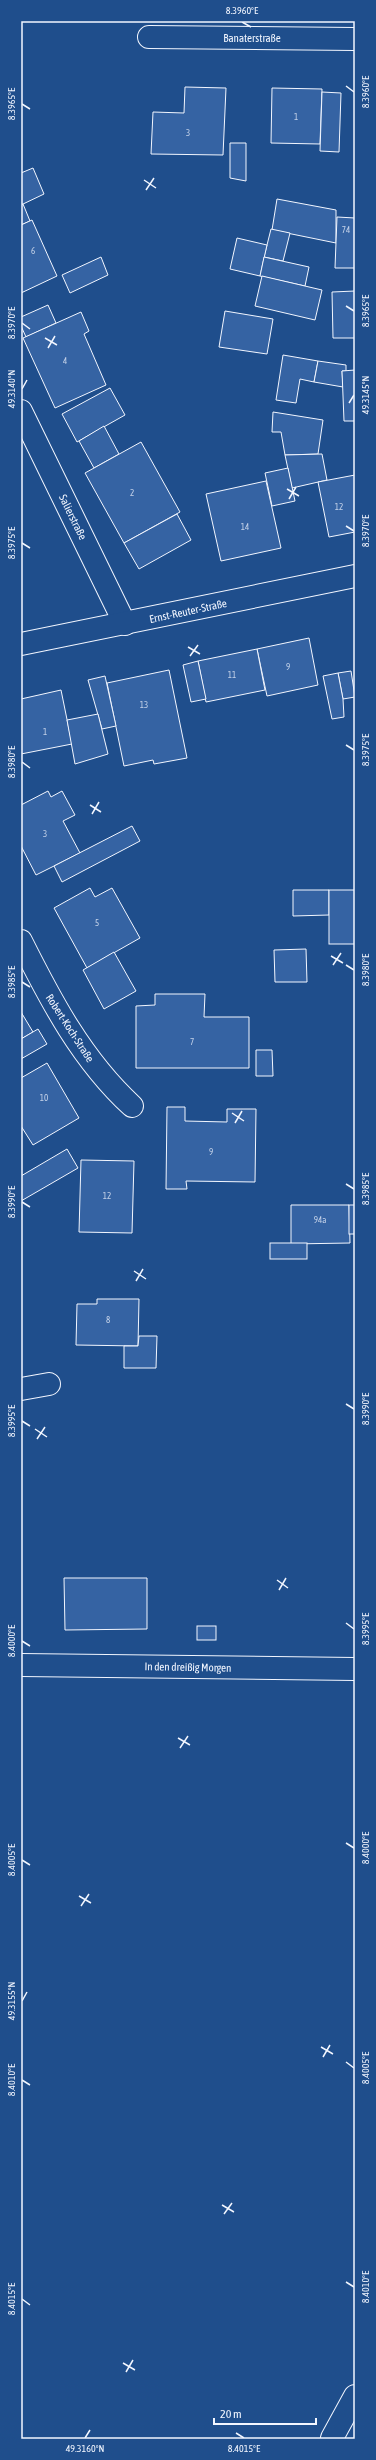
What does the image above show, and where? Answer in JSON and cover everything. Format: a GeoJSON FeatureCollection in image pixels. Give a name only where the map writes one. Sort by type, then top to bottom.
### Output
{"type":"FeatureCollection","features":[{"type":"Feature","properties":{"kind":"street","name":"Banaterstraße"},"geometry":{"type":"LineString","coordinates":[[149,37],[355,39]]}},
{"type":"Feature","properties":{"kind":"street","name":"Salierstraße"},"geometry":{"type":"LineString","coordinates":[[21,410],[125,624]]}},
{"type":"Feature","properties":{"kind":"street","name":"Ernst-Reuter-Straße"},"geometry":{"type":"LineString","coordinates":[[21,644],[355,576]]}},
{"type":"Feature","properties":{"kind":"street","name":"Robert-Koch-Straße"},"geometry":{"type":"LineString","coordinates":[[21,942],[52,1003],[81,1048],[102,1077],[132,1106]]}},
{"type":"Feature","properties":{"kind":"street"},"geometry":{"type":"LineString","coordinates":[[21,1389],[49,1384]]}},
{"type":"Feature","properties":{"kind":"street","name":"In den dreißig Morgen"},"geometry":{"type":"LineString","coordinates":[[21,1665],[355,1669]]}},
{"type":"Feature","properties":{"kind":"street"},"geometry":{"type":"LineString","coordinates":[[332,2438],[355,2396]]}},
{"type":"Feature","properties":{"kind":"street"},"geometry":{"type":"LineString","coordinates":[[332,2438],[355,2402]]}},
{"type":"Feature","properties":{"kind":"building"},"geometry":{"type":"Polygon","coordinates":[[[185,87],[226,88],[223,155],[151,154],[153,112],[184,113],[185,87]]]}},
{"type":"Feature","properties":{"kind":"building"},"geometry":{"type":"Polygon","coordinates":[[[272,88],[322,89],[320,144],[271,143],[272,88]]]}},
{"type":"Feature","properties":{"kind":"building"},"geometry":{"type":"Polygon","coordinates":[[[322,92],[341,93],[339,152],[320,151],[322,92]]]}},
{"type":"Feature","properties":{"kind":"building"},"geometry":{"type":"Polygon","coordinates":[[[230,143],[246,143],[246,181],[230,178],[230,143]]]}},
{"type":"Feature","properties":{"kind":"building"},"geometry":{"type":"Polygon","coordinates":[[[33,168],[44,194],[21,205],[21,173],[33,168]]]}},
{"type":"Feature","properties":{"kind":"building"},"geometry":{"type":"Polygon","coordinates":[[[277,199],[336,210],[336,243],[272,230],[277,199]]]}},
{"type":"Feature","properties":{"kind":"building"},"geometry":{"type":"Polygon","coordinates":[[[23,204],[30,221],[21,225],[21,205],[23,204]]]}},
{"type":"Feature","properties":{"kind":"building"},"geometry":{"type":"Polygon","coordinates":[[[337,217],[355,218],[355,268],[335,268],[337,217]]]}},
{"type":"Feature","properties":{"kind":"building"},"geometry":{"type":"Polygon","coordinates":[[[32,220],[57,276],[21,293],[21,225],[32,220]]]}},
{"type":"Feature","properties":{"kind":"building"},"geometry":{"type":"Polygon","coordinates":[[[271,229],[290,233],[283,261],[264,257],[271,229]]]}},
{"type":"Feature","properties":{"kind":"building"},"geometry":{"type":"Polygon","coordinates":[[[237,238],[267,245],[260,276],[230,269],[237,238]]]}},
{"type":"Feature","properties":{"kind":"building"},"geometry":{"type":"Polygon","coordinates":[[[101,257],[108,275],[70,293],[62,275],[101,257]]]}},
{"type":"Feature","properties":{"kind":"building"},"geometry":{"type":"Polygon","coordinates":[[[264,257],[309,267],[305,286],[260,276],[264,257]]]}},
{"type":"Feature","properties":{"kind":"building"},"geometry":{"type":"Polygon","coordinates":[[[262,276],[322,290],[315,320],[255,306],[262,276]]]}},
{"type":"Feature","properties":{"kind":"building"},"geometry":{"type":"Polygon","coordinates":[[[355,291],[355,338],[333,338],[332,292],[355,291]]]}},
{"type":"Feature","properties":{"kind":"building"},"geometry":{"type":"Polygon","coordinates":[[[48,305],[56,323],[26,337],[21,326],[21,317],[48,305]]]}},
{"type":"Feature","properties":{"kind":"building"},"geometry":{"type":"Polygon","coordinates":[[[225,311],[273,319],[267,354],[219,347],[225,311]]]}},
{"type":"Feature","properties":{"kind":"building"},"geometry":{"type":"Polygon","coordinates":[[[81,312],[89,331],[84,334],[106,385],[55,408],[23,338],[81,312]]]}},
{"type":"Feature","properties":{"kind":"building"},"geometry":{"type":"Polygon","coordinates":[[[283,355],[318,361],[314,382],[300,379],[296,403],[276,400],[283,355]]]}},
{"type":"Feature","properties":{"kind":"building"},"geometry":{"type":"Polygon","coordinates":[[[318,361],[346,365],[346,371],[342,371],[343,387],[314,382],[318,361]]]}},
{"type":"Feature","properties":{"kind":"building"},"geometry":{"type":"Polygon","coordinates":[[[355,370],[355,421],[344,421],[342,371],[355,370]]]}},
{"type":"Feature","properties":{"kind":"building"},"geometry":{"type":"Polygon","coordinates":[[[110,388],[125,415],[77,442],[62,414],[110,388]]]}},
{"type":"Feature","properties":{"kind":"building"},"geometry":{"type":"Polygon","coordinates":[[[273,412],[323,420],[318,454],[285,455],[281,432],[272,432],[273,412]]]}},
{"type":"Feature","properties":{"kind":"building"},"geometry":{"type":"Polygon","coordinates":[[[104,426],[119,454],[94,468],[79,441],[104,426]]]}},
{"type":"Feature","properties":{"kind":"building"},"geometry":{"type":"Polygon","coordinates":[[[141,442],[180,512],[124,543],[85,473],[141,442]]]}},
{"type":"Feature","properties":{"kind":"building"},"geometry":{"type":"Polygon","coordinates":[[[322,454],[327,480],[292,488],[285,455],[322,454]]]}},
{"type":"Feature","properties":{"kind":"building"},"geometry":{"type":"Polygon","coordinates":[[[288,468],[295,501],[272,506],[265,473],[288,468]]]}},
{"type":"Feature","properties":{"kind":"building"},"geometry":{"type":"Polygon","coordinates":[[[355,475],[355,532],[329,537],[318,482],[355,475]]]}},
{"type":"Feature","properties":{"kind":"building"},"geometry":{"type":"Polygon","coordinates":[[[266,481],[281,548],[221,561],[206,494],[266,481]]]}},
{"type":"Feature","properties":{"kind":"building"},"geometry":{"type":"Polygon","coordinates":[[[177,514],[191,540],[139,569],[124,543],[177,514]]]}},
{"type":"Feature","properties":{"kind":"building"},"geometry":{"type":"Polygon","coordinates":[[[309,638],[318,685],[267,696],[257,649],[309,638]]]}},
{"type":"Feature","properties":{"kind":"building"},"geometry":{"type":"Polygon","coordinates":[[[257,649],[265,690],[206,702],[198,661],[257,649]]]}},
{"type":"Feature","properties":{"kind":"building"},"geometry":{"type":"Polygon","coordinates":[[[198,661],[206,699],[191,702],[183,665],[198,661]]]}},
{"type":"Feature","properties":{"kind":"building"},"geometry":{"type":"Polygon","coordinates":[[[169,670],[187,758],[154,764],[153,760],[124,766],[107,683],[169,670]]]}},
{"type":"Feature","properties":{"kind":"building"},"geometry":{"type":"Polygon","coordinates":[[[351,671],[355,697],[343,699],[338,673],[351,671]]]}},
{"type":"Feature","properties":{"kind":"building"},"geometry":{"type":"Polygon","coordinates":[[[338,673],[343,699],[344,717],[332,719],[323,676],[338,673]]]}},
{"type":"Feature","properties":{"kind":"building"},"geometry":{"type":"Polygon","coordinates":[[[105,676],[116,726],[102,729],[88,680],[105,676]]]}},
{"type":"Feature","properties":{"kind":"building"},"geometry":{"type":"Polygon","coordinates":[[[61,690],[72,744],[21,754],[21,699],[61,690]]]}},
{"type":"Feature","properties":{"kind":"building"},"geometry":{"type":"Polygon","coordinates":[[[98,714],[108,754],[75,764],[67,720],[98,714]]]}},
{"type":"Feature","properties":{"kind":"building"},"geometry":{"type":"Polygon","coordinates":[[[48,791],[51,797],[62,791],[75,815],[63,821],[80,853],[36,875],[21,846],[21,805],[48,791]]]}},
{"type":"Feature","properties":{"kind":"building"},"geometry":{"type":"Polygon","coordinates":[[[132,826],[140,841],[62,882],[54,866],[132,826]]]}},
{"type":"Feature","properties":{"kind":"building"},"geometry":{"type":"Polygon","coordinates":[[[90,888],[95,897],[112,888],[140,938],[87,968],[54,908],[90,888]]]}},
{"type":"Feature","properties":{"kind":"building"},"geometry":{"type":"Polygon","coordinates":[[[293,890],[329,890],[329,915],[293,916],[293,890]]]}},
{"type":"Feature","properties":{"kind":"building"},"geometry":{"type":"Polygon","coordinates":[[[329,890],[355,890],[355,944],[329,944],[329,890]]]}},
{"type":"Feature","properties":{"kind":"building"},"geometry":{"type":"Polygon","coordinates":[[[306,949],[307,982],[275,982],[274,950],[306,949]]]}},
{"type":"Feature","properties":{"kind":"building"},"geometry":{"type":"Polygon","coordinates":[[[114,952],[136,991],[104,1009],[83,970],[114,952]]]}},
{"type":"Feature","properties":{"kind":"building"},"geometry":{"type":"Polygon","coordinates":[[[155,994],[205,994],[204,1017],[249,1017],[249,1068],[136,1068],[136,1006],[155,1005],[155,994]]]}},
{"type":"Feature","properties":{"kind":"building"},"geometry":{"type":"Polygon","coordinates":[[[21,1012],[33,1032],[21,1039],[21,1012]]]}},
{"type":"Feature","properties":{"kind":"building"},"geometry":{"type":"Polygon","coordinates":[[[38,1029],[47,1044],[21,1059],[21,1039],[38,1029]]]}},
{"type":"Feature","properties":{"kind":"building"},"geometry":{"type":"Polygon","coordinates":[[[256,1050],[272,1050],[273,1076],[256,1076],[256,1050]]]}},
{"type":"Feature","properties":{"kind":"building"},"geometry":{"type":"Polygon","coordinates":[[[47,1063],[79,1118],[33,1145],[21,1126],[21,1078],[47,1063]]]}},
{"type":"Feature","properties":{"kind":"building"},"geometry":{"type":"Polygon","coordinates":[[[167,1107],[185,1107],[185,1121],[227,1122],[227,1109],[256,1109],[255,1182],[186,1181],[187,1189],[166,1189],[167,1107]]]}},
{"type":"Feature","properties":{"kind":"building"},"geometry":{"type":"Polygon","coordinates":[[[67,1149],[78,1168],[21,1201],[21,1176],[67,1149]]]}},
{"type":"Feature","properties":{"kind":"building"},"geometry":{"type":"Polygon","coordinates":[[[81,1160],[134,1161],[132,1233],[79,1232],[81,1160]]]}},
{"type":"Feature","properties":{"kind":"building"},"geometry":{"type":"Polygon","coordinates":[[[291,1205],[349,1205],[350,1243],[291,1244],[291,1205]]]}},
{"type":"Feature","properties":{"kind":"building"},"geometry":{"type":"Polygon","coordinates":[[[349,1205],[355,1205],[355,1234],[349,1234],[349,1205]]]}},
{"type":"Feature","properties":{"kind":"building"},"geometry":{"type":"Polygon","coordinates":[[[270,1243],[307,1243],[307,1259],[270,1259],[270,1243]]]}},
{"type":"Feature","properties":{"kind":"building"},"geometry":{"type":"Polygon","coordinates":[[[97,1299],[139,1299],[138,1346],[76,1345],[77,1304],[97,1304],[97,1299]]]}},
{"type":"Feature","properties":{"kind":"building"},"geometry":{"type":"Polygon","coordinates":[[[139,1336],[157,1336],[156,1368],[124,1368],[124,1346],[138,1346],[139,1336]]]}},
{"type":"Feature","properties":{"kind":"building"},"geometry":{"type":"Polygon","coordinates":[[[64,1578],[147,1578],[147,1629],[65,1630],[64,1578]]]}},
{"type":"Feature","properties":{"kind":"building"},"geometry":{"type":"Polygon","coordinates":[[[197,1626],[216,1626],[216,1640],[197,1640],[197,1626]]]}}]}
